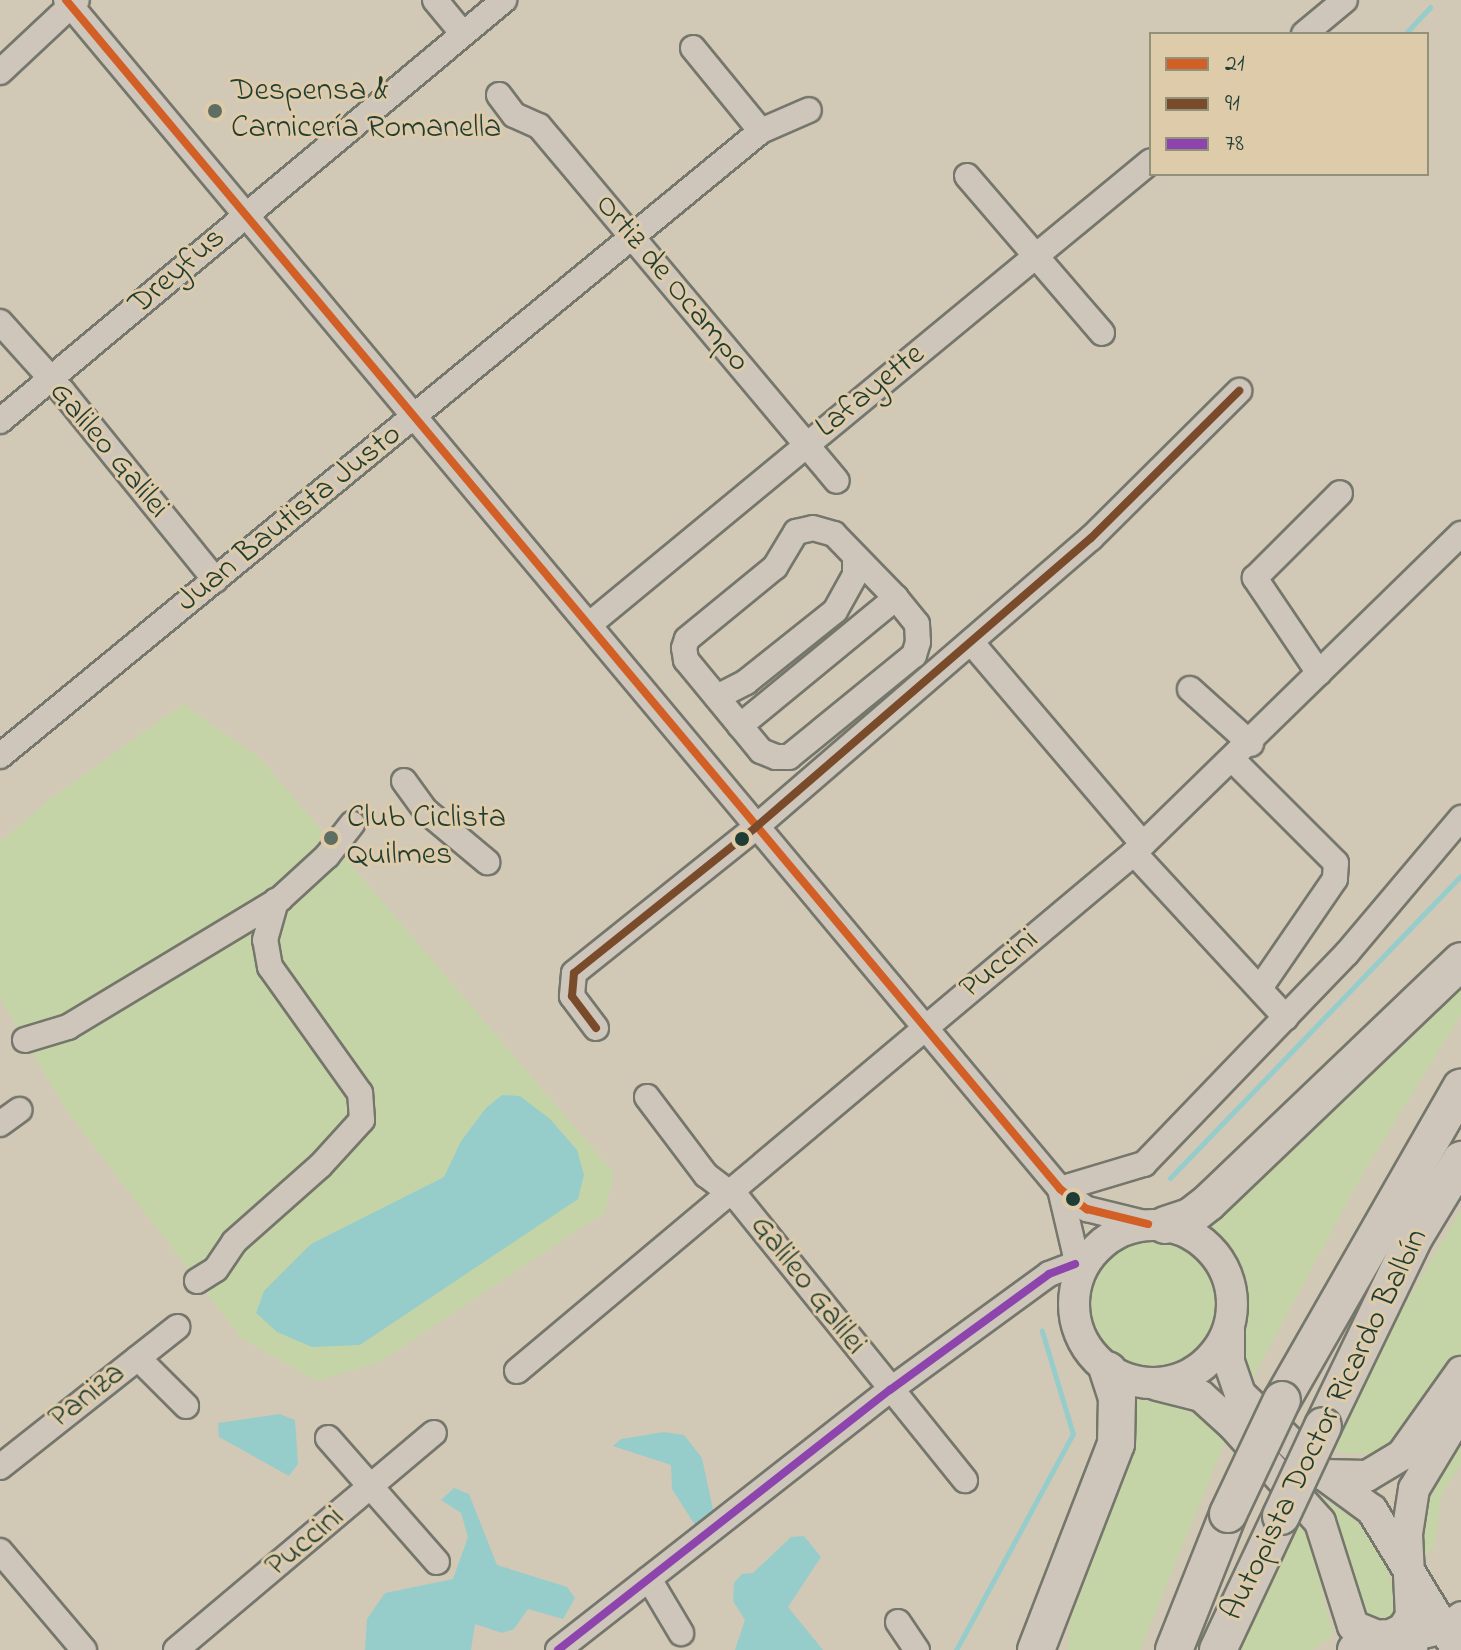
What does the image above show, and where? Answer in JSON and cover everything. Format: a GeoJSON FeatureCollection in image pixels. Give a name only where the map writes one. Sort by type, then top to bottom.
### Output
{"type":"FeatureCollection","features":[{"type":"Feature","properties":{"kind":"highway"},"geometry":{"type":"LineString","coordinates":[[1156,1224],[1190,1217],[1208,1203],[1461,961]]}},
{"type":"Feature","properties":{"kind":"highway","name":"Autopista Doctor Ricardo Balbín"},"geometry":{"type":"LineString","coordinates":[[1174,1650],[1228,1514],[1282,1400],[1461,1088]]}},
{"type":"Feature","properties":{"kind":"highway","name":"Autopista Doctor Ricardo Balbín"},"geometry":{"type":"LineString","coordinates":[[1218,1650],[1415,1236],[1461,1160]]}},
{"type":"Feature","properties":{"kind":"highway"},"geometry":{"type":"LineString","coordinates":[[1036,1650],[1116,1444],[1117,1398],[1108,1370]]}},
{"type":"Feature","properties":{"kind":"main road"},"geometry":{"type":"LineString","coordinates":[[1454,1631],[1411,1577],[1372,1510],[1324,1475],[1240,1394],[1229,1362],[1230,1282],[1221,1262],[1187,1231],[1156,1224],[1128,1228],[1102,1243],[1075,1275],[1079,1333],[1108,1370],[1201,1396],[1233,1425],[1320,1522],[1334,1555],[1347,1617],[1360,1632],[1387,1645],[1408,1624],[1411,1577],[1407,1534],[1414,1489],[1461,1411]]}},
{"type":"Feature","properties":{"kind":"main road"},"geometry":{"type":"LineString","coordinates":[[1151,1384],[1176,1381],[1199,1369],[1217,1351],[1229,1328]]}},
{"type":"Feature","properties":{"kind":"main road"},"geometry":{"type":"LineString","coordinates":[[1324,1475],[1367,1476],[1402,1455],[1461,1372]]}},
{"type":"Feature","properties":{"kind":"street"},"geometry":{"type":"LineString","coordinates":[[435,0],[463,34]]}},
{"type":"Feature","properties":{"kind":"street","name":"Dreyfus"},"geometry":{"type":"LineString","coordinates":[[0,421],[504,0]]}},
{"type":"Feature","properties":{"kind":"street"},"geometry":{"type":"LineString","coordinates":[[1306,32],[1345,0]]}},
{"type":"Feature","properties":{"kind":"street"},"geometry":{"type":"LineString","coordinates":[[0,72],[71,2],[1060,1189],[1087,1209],[1156,1224]]}},
{"type":"Feature","properties":{"kind":"street"},"geometry":{"type":"LineString","coordinates":[[693,48],[761,131]]}},
{"type":"Feature","properties":{"kind":"street","name":"Ortiz de Ocampo"},"geometry":{"type":"LineString","coordinates":[[499,95],[514,115],[539,126],[837,481]]}},
{"type":"Feature","properties":{"kind":"street","name":"Juan Bautista Justo"},"geometry":{"type":"LineString","coordinates":[[0,756],[761,131],[809,110]]}},
{"type":"Feature","properties":{"kind":"street","name":"Lafayette"},"geometry":{"type":"LineString","coordinates":[[590,624],[1149,163]]}},
{"type":"Feature","properties":{"kind":"street"},"geometry":{"type":"LineString","coordinates":[[967,176],[1102,333]]}},
{"type":"Feature","properties":{"kind":"street","name":"Galileo Galilei"},"geometry":{"type":"LineString","coordinates":[[0,322],[48,381],[63,392],[215,580]]}},
{"type":"Feature","properties":{"kind":"street"},"geometry":{"type":"LineString","coordinates":[[596,1028],[572,996],[574,973],[756,827],[1091,538],[1239,391]]}},
{"type":"Feature","properties":{"kind":"street"},"geometry":{"type":"LineString","coordinates":[[1319,673],[1255,578],[1340,493]]}},
{"type":"Feature","properties":{"kind":"street"},"geometry":{"type":"LineString","coordinates":[[813,528],[834,534],[855,558],[896,598],[917,624],[914,655],[789,757],[761,751],[686,660],[687,639],[775,567],[796,532],[813,528]]}},
{"type":"Feature","properties":{"kind":"street","name":"Puccini"},"geometry":{"type":"LineString","coordinates":[[517,1371],[726,1192],[1139,849],[1242,752],[1461,534]]}},
{"type":"Feature","properties":{"kind":"street"},"geometry":{"type":"LineString","coordinates":[[717,697],[746,682],[835,611],[855,575],[855,558]]}},
{"type":"Feature","properties":{"kind":"street"},"geometry":{"type":"LineString","coordinates":[[740,726],[896,598]]}},
{"type":"Feature","properties":{"kind":"street"},"geometry":{"type":"LineString","coordinates":[[971,642],[1139,849],[1286,1018]]}},
{"type":"Feature","properties":{"kind":"street"},"geometry":{"type":"LineString","coordinates":[[1190,689],[1333,856],[1337,871],[1260,988]]}},
{"type":"Feature","properties":{"kind":"street"},"geometry":{"type":"LineString","coordinates":[[404,781],[426,811],[487,862]]}},
{"type":"Feature","properties":{"kind":"street"},"geometry":{"type":"LineString","coordinates":[[1060,1189],[1144,1164],[1286,1018],[1461,818]]}},
{"type":"Feature","properties":{"kind":"street"},"geometry":{"type":"LineString","coordinates":[[25,1040],[68,1027],[276,901],[327,856],[352,824]]}},
{"type":"Feature","properties":{"kind":"street"},"geometry":{"type":"LineString","coordinates":[[197,1281],[216,1269],[234,1242],[320,1166],[362,1120],[360,1093],[270,967],[265,940],[276,901]]}},
{"type":"Feature","properties":{"kind":"street","name":"Galileo Galilei"},"geometry":{"type":"LineString","coordinates":[[647,1097],[706,1175],[739,1200],[965,1480]]}},
{"type":"Feature","properties":{"kind":"street"},"geometry":{"type":"LineString","coordinates":[[558,1650],[890,1390],[1049,1274],[1075,1275],[1060,1189]]}},
{"type":"Feature","properties":{"kind":"street","name":"Paniza"},"geometry":{"type":"LineString","coordinates":[[0,1467],[177,1327]]}},
{"type":"Feature","properties":{"kind":"street"},"geometry":{"type":"LineString","coordinates":[[138,1358],[186,1406]]}},
{"type":"Feature","properties":{"kind":"street","name":"Puccini"},"geometry":{"type":"LineString","coordinates":[[176,1650],[434,1433]]}},
{"type":"Feature","properties":{"kind":"street"},"geometry":{"type":"LineString","coordinates":[[328,1438],[437,1562]]}},
{"type":"Feature","properties":{"kind":"street"},"geometry":{"type":"LineString","coordinates":[[0,1551],[84,1650]]}},
{"type":"Feature","properties":{"kind":"street"},"geometry":{"type":"LineString","coordinates":[[649,1579],[681,1633]]}},
{"type":"Feature","properties":{"kind":"street"},"geometry":{"type":"LineString","coordinates":[[898,1622],[917,1650]]}},
{"type":"Feature","properties":{"kind":"street"},"geometry":{"type":"LineString","coordinates":[[1387,1645],[1454,1631]]}},
{"type":"Feature","properties":{"kind":"green space"},"geometry":{"type":"Polygon","coordinates":[[[183,704],[259,757],[614,1173],[605,1212],[380,1362],[317,1381],[241,1338],[66,1110],[0,998],[0,842],[47,801],[183,704]]]}},
{"type":"Feature","properties":{"kind":"green space"},"geometry":{"type":"Polygon","coordinates":[[[1461,972],[1461,1015],[1362,1175],[1253,1378],[1239,1354],[1240,1274],[1215,1236],[1196,1224],[1461,972]]]}},
{"type":"Feature","properties":{"kind":"green space"},"geometry":{"type":"Polygon","coordinates":[[[1461,1209],[1461,1355],[1415,1424],[1382,1455],[1343,1453],[1334,1448],[1399,1315],[1461,1209]]]}},
{"type":"Feature","properties":{"kind":"green space"},"geometry":{"type":"Polygon","coordinates":[[[1153,1240],[1178,1245],[1199,1259],[1213,1280],[1218,1305],[1213,1330],[1199,1351],[1178,1365],[1153,1370],[1128,1365],[1107,1351],[1093,1330],[1088,1305],[1093,1280],[1107,1259],[1128,1245],[1153,1240]]]}},
{"type":"Feature","properties":{"kind":"green space"},"geometry":{"type":"Polygon","coordinates":[[[1131,1398],[1179,1407],[1199,1417],[1225,1442],[1140,1650],[1067,1650],[1073,1592],[1131,1398]]]}},
{"type":"Feature","properties":{"kind":"green space"},"geometry":{"type":"Polygon","coordinates":[[[1461,1432],[1461,1464],[1441,1496],[1435,1545],[1425,1557],[1421,1527],[1427,1502],[1461,1432]]]}},
{"type":"Feature","properties":{"kind":"green space"},"geometry":{"type":"Polygon","coordinates":[[[1299,1481],[1355,1520],[1383,1555],[1399,1606],[1392,1623],[1367,1624],[1354,1596],[1345,1545],[1299,1481]]]}},
{"type":"Feature","properties":{"kind":"green space"},"geometry":{"type":"Polygon","coordinates":[[[1303,1510],[1333,1636],[1312,1650],[1238,1650],[1303,1510]]]}},
{"type":"Feature","properties":{"kind":"water"},"geometry":{"type":"Polygon","coordinates":[[[502,1095],[520,1096],[550,1119],[577,1150],[584,1175],[578,1199],[360,1345],[312,1347],[277,1332],[256,1313],[264,1291],[311,1244],[444,1177],[461,1141],[486,1108],[502,1095]]]}},
{"type":"Feature","properties":{"kind":"water"},"geometry":{"type":"Polygon","coordinates":[[[279,1414],[295,1420],[298,1464],[289,1476],[219,1437],[218,1423],[279,1414]]]}},
{"type":"Feature","properties":{"kind":"water"},"geometry":{"type":"Polygon","coordinates":[[[664,1432],[684,1435],[702,1458],[714,1514],[697,1528],[672,1489],[671,1465],[613,1446],[621,1439],[664,1432]]]}},
{"type":"Feature","properties":{"kind":"water"},"geometry":{"type":"Polygon","coordinates":[[[454,1488],[469,1494],[497,1565],[567,1587],[575,1598],[563,1619],[528,1609],[514,1629],[502,1633],[475,1624],[471,1650],[365,1650],[367,1619],[385,1593],[453,1579],[468,1537],[461,1513],[441,1500],[454,1488]]]}},
{"type":"Feature","properties":{"kind":"water"},"geometry":{"type":"Polygon","coordinates":[[[804,1536],[821,1557],[788,1607],[823,1650],[735,1650],[745,1620],[733,1601],[734,1583],[742,1574],[753,1573],[791,1537],[804,1536]]]}},
{"type":"Feature","properties":{"kind":"waterway"},"geometry":{"type":"LineString","coordinates":[[1407,32],[1430,7]]}},
{"type":"Feature","properties":{"kind":"waterway"},"geometry":{"type":"LineString","coordinates":[[1170,1178],[1461,876]]}},
{"type":"Feature","properties":{"kind":"waterway"},"geometry":{"type":"LineString","coordinates":[[956,1650],[1073,1434],[1042,1331]]}},
{"type":"Feature","properties":{"kind":"transit line","name":"21"},"geometry":{"type":"LineString","coordinates":[[66,0],[1060,1189],[1087,1209],[1148,1224]]}},
{"type":"Feature","properties":{"kind":"transit line","name":"91"},"geometry":{"type":"LineString","coordinates":[[596,1028],[572,996],[574,973],[756,827],[1091,538],[1239,391]]}},
{"type":"Feature","properties":{"kind":"transit line","name":"78"},"geometry":{"type":"LineString","coordinates":[[558,1650],[890,1390],[1049,1274],[1075,1264]]}},
{"type":"Feature","properties":{"kind":"place","name":"Despensa & Carnicería Romanella"},"geometry":{"type":"Point","coordinates":[215,111]}},
{"type":"Feature","properties":{"kind":"place","name":"Club Ciclista Quilmes"},"geometry":{"type":"Point","coordinates":[331,838]}}]}
